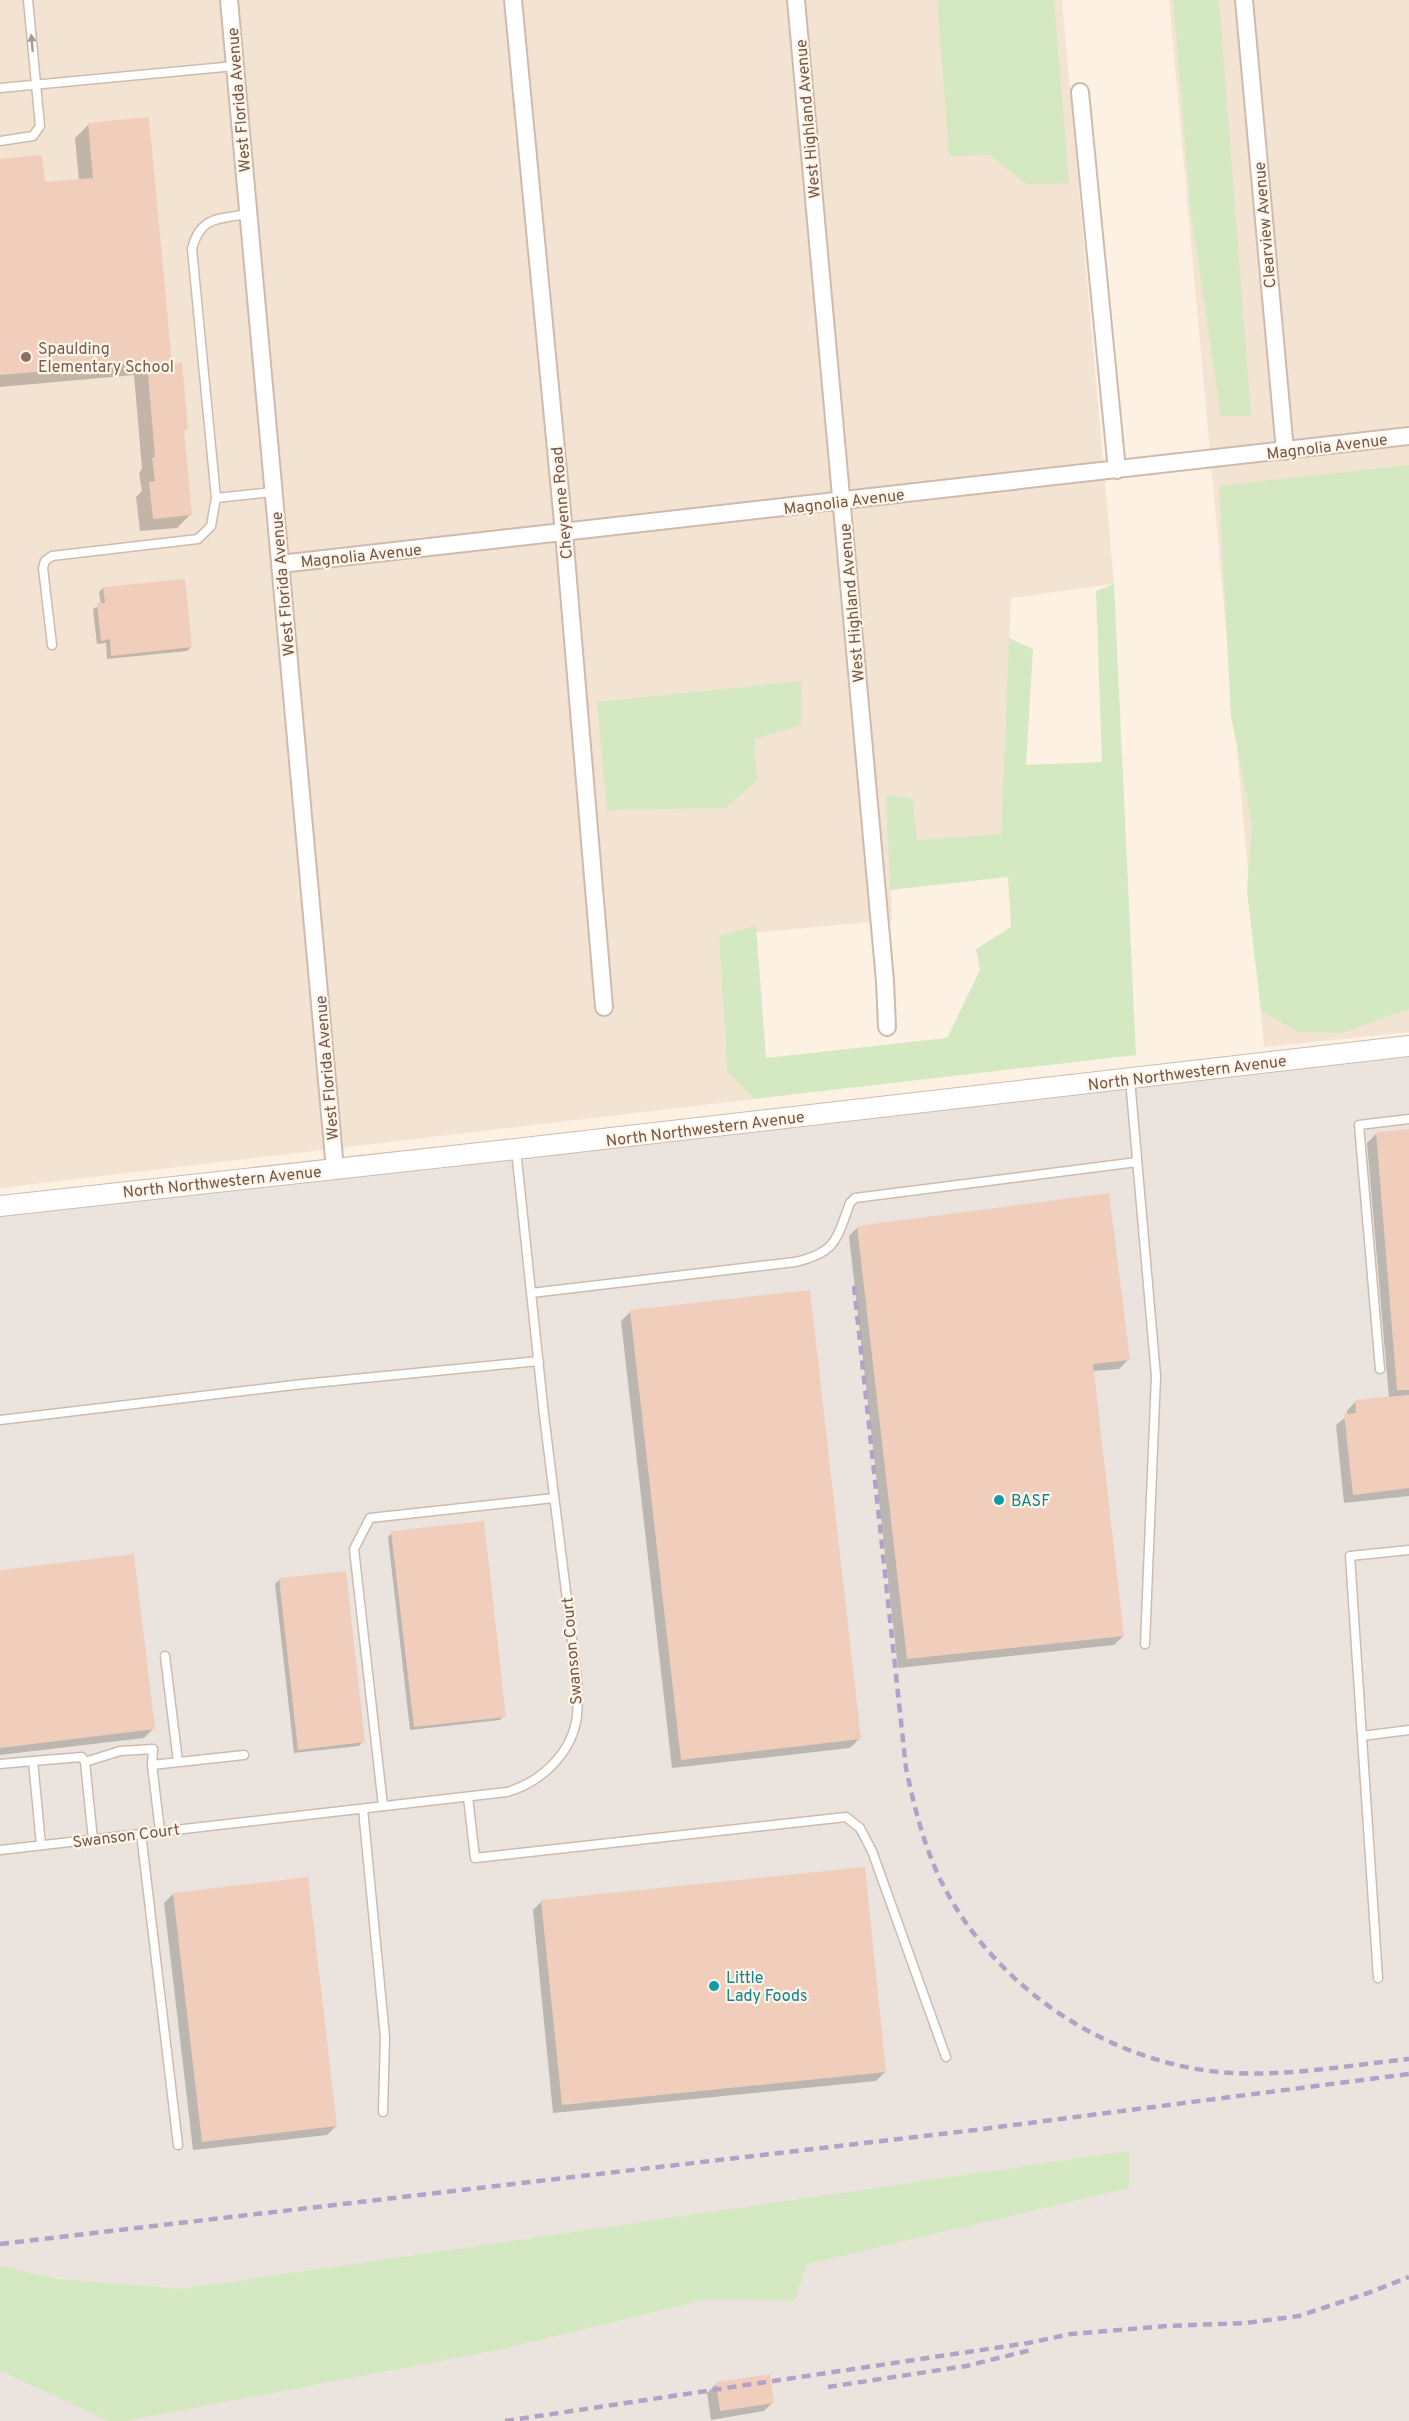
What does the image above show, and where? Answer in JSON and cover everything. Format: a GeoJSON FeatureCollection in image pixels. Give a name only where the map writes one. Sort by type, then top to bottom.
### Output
{"type":"FeatureCollection","features":[{"type":"Feature","properties":{"kind":"street","name":"West Florida Avenue"},"geometry":{"type":"LineString","coordinates":[[229,0],[335,1168]]}},
{"type":"Feature","properties":{"kind":"street","name":"Cheyenne Road"},"geometry":{"type":"LineString","coordinates":[[513,0],[564,533],[604,1007]]}},
{"type":"Feature","properties":{"kind":"street","name":"West Highland Avenue"},"geometry":{"type":"LineString","coordinates":[[796,0],[885,981],[887,1027]]}},
{"type":"Feature","properties":{"kind":"street","name":"Clearview Avenue"},"geometry":{"type":"LineString","coordinates":[[1244,0],[1285,451]]}},
{"type":"Feature","properties":{"kind":"street"},"geometry":{"type":"LineString","coordinates":[[1080,92],[1117,470]]}},
{"type":"Feature","properties":{"kind":"street","name":"Magnolia Avenue"},"geometry":{"type":"LineString","coordinates":[[280,564],[1409,436]]}},
{"type":"Feature","properties":{"kind":"street","name":"North Northwestern Avenue"},"geometry":{"type":"LineString","coordinates":[[0,1206],[1409,1046]]}},
{"type":"Feature","properties":{"kind":"lane"},"geometry":{"type":"LineString","coordinates":[[0,141],[33,136],[40,126],[28,0]]}},
{"type":"Feature","properties":{"kind":"lane"},"geometry":{"type":"LineString","coordinates":[[0,88],[235,66]]}},
{"type":"Feature","properties":{"kind":"lane"},"geometry":{"type":"LineString","coordinates":[[52,645],[43,568],[45,561],[51,556],[198,539],[211,526],[216,498],[192,249],[196,233],[210,220],[248,214]]}},
{"type":"Feature","properties":{"kind":"lane"},"geometry":{"type":"LineString","coordinates":[[216,498],[273,492]]}},
{"type":"Feature","properties":{"kind":"lane"},"geometry":{"type":"LineString","coordinates":[[1130,1078],[1156,1376],[1145,1644]]}},
{"type":"Feature","properties":{"kind":"lane"},"geometry":{"type":"LineString","coordinates":[[1380,1368],[1359,1125],[1409,1119]]}},
{"type":"Feature","properties":{"kind":"lane","name":"Swanson Court"},"geometry":{"type":"LineString","coordinates":[[0,1850],[507,1792],[521,1788],[551,1768],[568,1744],[576,1724],[577,1680],[554,1498],[516,1149]]}},
{"type":"Feature","properties":{"kind":"lane"},"geometry":{"type":"LineString","coordinates":[[531,1293],[817,1257],[833,1245],[849,1203],[855,1198],[1137,1162]]}},
{"type":"Feature","properties":{"kind":"lane"},"geometry":{"type":"LineString","coordinates":[[0,1420],[303,1384],[539,1361]]}},
{"type":"Feature","properties":{"kind":"lane"},"geometry":{"type":"LineString","coordinates":[[384,1806],[354,1549],[370,1518],[554,1498]]}},
{"type":"Feature","properties":{"kind":"lane"},"geometry":{"type":"LineString","coordinates":[[1378,1978],[1350,1556],[1409,1550]]}},
{"type":"Feature","properties":{"kind":"lane"},"geometry":{"type":"LineString","coordinates":[[165,1656],[178,1762]]}},
{"type":"Feature","properties":{"kind":"lane"},"geometry":{"type":"LineString","coordinates":[[1362,1736],[1407,1730],[1409,1720]]}},
{"type":"Feature","properties":{"kind":"lane"},"geometry":{"type":"LineString","coordinates":[[85,1762],[120,1751],[153,1749],[152,1765],[160,1831]]}},
{"type":"Feature","properties":{"kind":"lane"},"geometry":{"type":"LineString","coordinates":[[152,1765],[244,1755]]}},
{"type":"Feature","properties":{"kind":"lane"},"geometry":{"type":"LineString","coordinates":[[0,1764],[82,1757],[85,1762],[93,1840]]}},
{"type":"Feature","properties":{"kind":"lane"},"geometry":{"type":"LineString","coordinates":[[33,1761],[41,1845]]}},
{"type":"Feature","properties":{"kind":"lane"},"geometry":{"type":"LineString","coordinates":[[468,1797],[475,1858],[846,1817],[860,1828],[872,1851],[946,2057]]}},
{"type":"Feature","properties":{"kind":"lane"},"geometry":{"type":"LineString","coordinates":[[363,1809],[385,2037],[383,2112]]}},
{"type":"Feature","properties":{"kind":"lane"},"geometry":{"type":"LineString","coordinates":[[141,1833],[178,2145]]}},
{"type":"Feature","properties":{"kind":"shaded area"},"geometry":{"type":"Polygon","coordinates":[[[0,0],[1062,0],[1114,584],[1011,598],[1001,834],[917,840],[887,795],[892,920],[719,936],[727,1070],[754,1099],[0,1188],[0,0]]]}},
{"type":"Feature","properties":{"kind":"shaded area"},"geometry":{"type":"Polygon","coordinates":[[[1169,0],[1409,0],[1409,1032],[1264,1047],[1169,0]]]}},
{"type":"Feature","properties":{"kind":"shaded area"},"geometry":{"type":"Polygon","coordinates":[[[1409,1040],[1409,2421],[0,2421],[0,1201],[1409,1040]]]}},
{"type":"Feature","properties":{"kind":"green space"},"geometry":{"type":"Polygon","coordinates":[[[937,0],[1054,0],[1069,183],[1026,184],[990,155],[949,156],[937,0]]]}},
{"type":"Feature","properties":{"kind":"green space"},"geometry":{"type":"Polygon","coordinates":[[[1173,0],[1219,0],[1251,416],[1221,416],[1191,213],[1173,0]]]}},
{"type":"Feature","properties":{"kind":"green space"},"geometry":{"type":"Polygon","coordinates":[[[1409,465],[1409,1009],[1342,1033],[1299,1032],[1261,1011],[1247,890],[1252,824],[1231,716],[1219,486],[1409,465]]]}},
{"type":"Feature","properties":{"kind":"green space"},"geometry":{"type":"Polygon","coordinates":[[[1114,584],[1136,1055],[754,1099],[727,1071],[719,936],[756,926],[766,1058],[947,1038],[980,970],[976,949],[1011,927],[1008,877],[890,890],[886,795],[913,799],[917,840],[1001,834],[1009,638],[1033,649],[1026,765],[1102,762],[1096,591],[1114,584]]]}},
{"type":"Feature","properties":{"kind":"green space"},"geometry":{"type":"Polygon","coordinates":[[[802,681],[801,725],[754,739],[757,780],[726,808],[607,810],[597,702],[802,681]]]}},
{"type":"Feature","properties":{"kind":"green space"},"geometry":{"type":"Polygon","coordinates":[[[1129,2151],[1129,2188],[807,2264],[794,2301],[708,2299],[503,2349],[125,2421],[109,2421],[0,2371],[0,2267],[57,2279],[182,2289],[1129,2151]]]}},
{"type":"Feature","properties":{"kind":"building"},"geometry":{"type":"Polygon","coordinates":[[[149,117],[172,364],[182,363],[188,429],[184,430],[192,515],[153,519],[149,482],[155,481],[152,458],[155,457],[147,362],[0,375],[0,159],[42,155],[45,182],[93,178],[88,123],[149,117]]]}},
{"type":"Feature","properties":{"kind":"building"},"geometry":{"type":"Polygon","coordinates":[[[185,579],[192,647],[111,656],[110,639],[101,641],[97,603],[105,603],[103,587],[185,579]]]}},
{"type":"Feature","properties":{"kind":"building"},"geometry":{"type":"Polygon","coordinates":[[[1409,1129],[1409,1390],[1397,1390],[1376,1132],[1409,1129]]]}},
{"type":"Feature","properties":{"kind":"building","name":"BASF"},"geometry":{"type":"Polygon","coordinates":[[[1109,1193],[1130,1360],[1093,1364],[1124,1636],[907,1659],[857,1226],[1109,1193]]]}},
{"type":"Feature","properties":{"kind":"building"},"geometry":{"type":"Polygon","coordinates":[[[810,1290],[861,1739],[681,1760],[630,1310],[810,1290]]]}},
{"type":"Feature","properties":{"kind":"building"},"geometry":{"type":"Polygon","coordinates":[[[1409,1395],[1409,1488],[1353,1495],[1344,1414],[1356,1413],[1355,1400],[1409,1395]]]}},
{"type":"Feature","properties":{"kind":"building"},"geometry":{"type":"Polygon","coordinates":[[[484,1521],[506,1717],[414,1727],[391,1531],[484,1521]]]}},
{"type":"Feature","properties":{"kind":"building"},"geometry":{"type":"Polygon","coordinates":[[[134,1554],[155,1729],[0,1748],[0,1570],[134,1554]]]}},
{"type":"Feature","properties":{"kind":"building"},"geometry":{"type":"Polygon","coordinates":[[[346,1571],[365,1742],[298,1750],[279,1578],[346,1571]]]}},
{"type":"Feature","properties":{"kind":"building","name":"Little Lady Foods"},"geometry":{"type":"Polygon","coordinates":[[[865,1867],[886,2072],[562,2105],[541,1900],[865,1867]]]}},
{"type":"Feature","properties":{"kind":"building"},"geometry":{"type":"Polygon","coordinates":[[[308,1877],[337,2126],[202,2142],[173,1893],[308,1877]]]}},
{"type":"Feature","properties":{"kind":"building"},"geometry":{"type":"Polygon","coordinates":[[[770,2374],[774,2403],[720,2411],[716,2382],[770,2374]]]}},
{"type":"Feature","properties":{"kind":"railway"},"geometry":{"type":"LineString","coordinates":[[854,1286],[906,1768],[928,1851],[939,1877],[962,1917],[990,1953],[1023,1986],[1060,2014],[1100,2037],[1142,2055],[1187,2067],[1254,2074],[1409,2059]]}},
{"type":"Feature","properties":{"kind":"railway"},"geometry":{"type":"LineString","coordinates":[[0,2244],[967,2131],[1409,2074]]}},
{"type":"Feature","properties":{"kind":"railway"},"geometry":{"type":"LineString","coordinates":[[505,2421],[1028,2343],[1071,2334],[1166,2326],[1246,2323],[1299,2316],[1409,2277]]}},
{"type":"Feature","properties":{"kind":"railway"},"geometry":{"type":"LineString","coordinates":[[828,2387],[966,2366],[1031,2350]]}},
{"type":"Feature","properties":{"kind":"place","name":"Spaulding Elementary School"},"geometry":{"type":"Point","coordinates":[26,357]}},
{"type":"Feature","properties":{"kind":"place","name":"BASF"},"geometry":{"type":"Point","coordinates":[999,1500]}},
{"type":"Feature","properties":{"kind":"place","name":"Little Lady Foods"},"geometry":{"type":"Point","coordinates":[714,1986]}}]}
